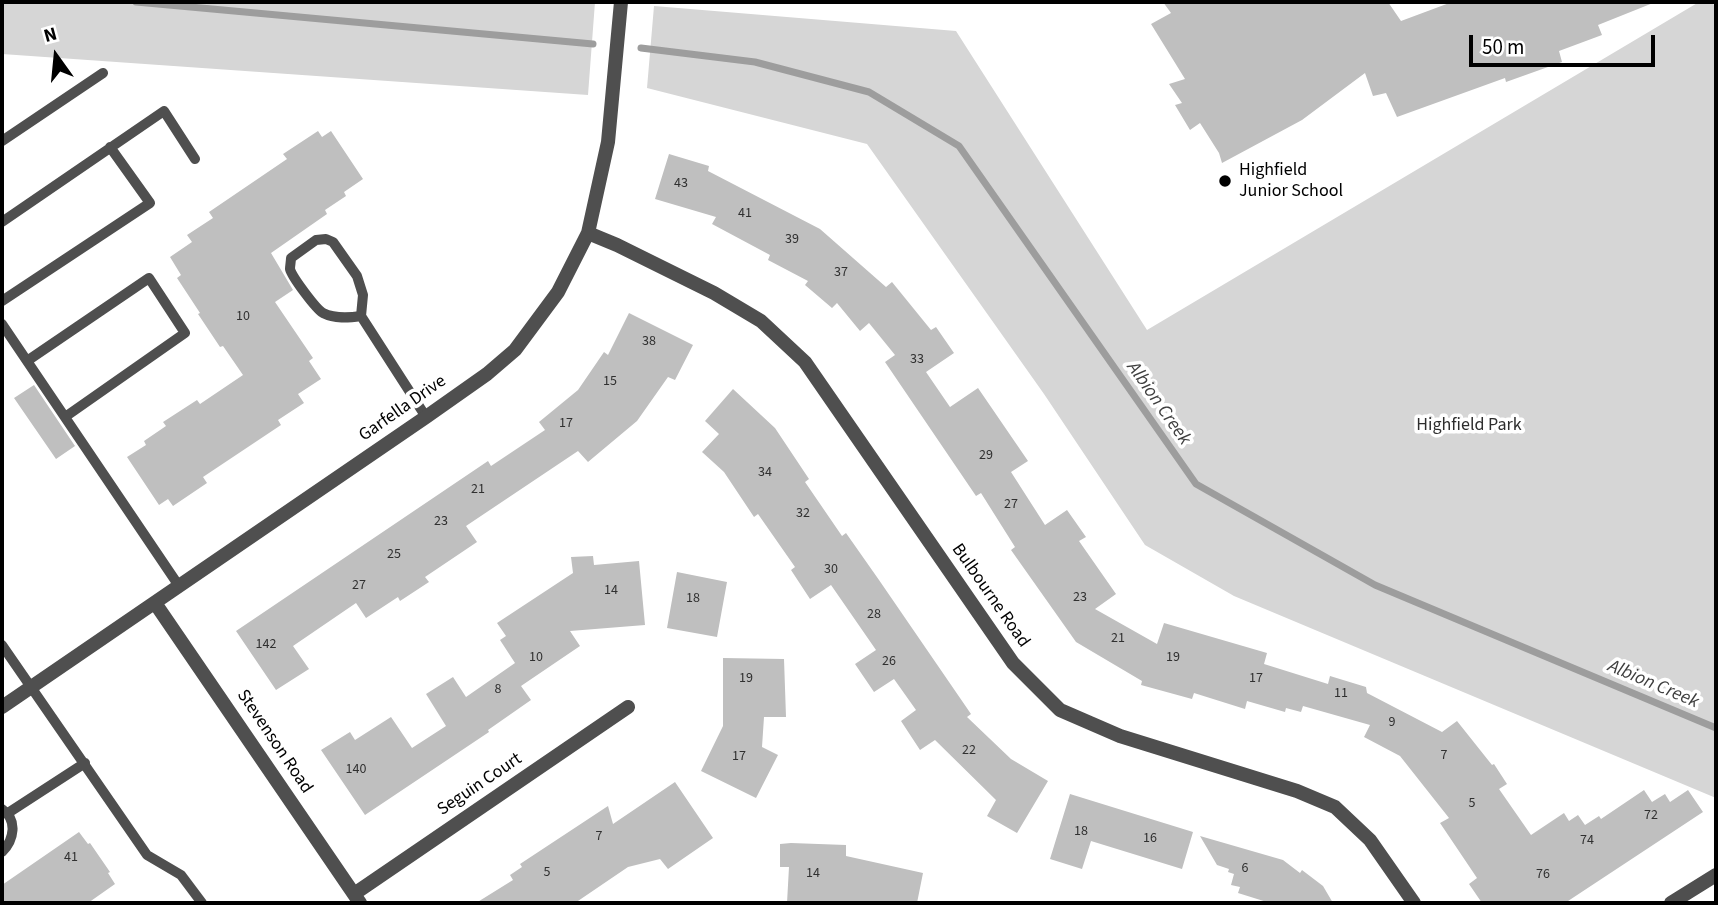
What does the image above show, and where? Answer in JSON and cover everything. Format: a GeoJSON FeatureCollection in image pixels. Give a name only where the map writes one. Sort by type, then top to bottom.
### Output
{"type":"FeatureCollection","features":[{"type":"Feature","properties":{"kind":"street","name":"Garfella Drive"},"geometry":{"type":"LineString","coordinates":[[2,707],[426,417],[487,374],[515,350],[558,292],[588,233],[608,142],[621,2]]}},
{"type":"Feature","properties":{"kind":"street","name":"Bulbourne Road"},"geometry":{"type":"LineString","coordinates":[[588,233],[714,293],[761,321],[805,362],[1013,663],[1060,710],[1120,736],[1297,791],[1335,807],[1370,839],[1414,903]]}},
{"type":"Feature","properties":{"kind":"street","name":"Stevenson Road"},"geometry":{"type":"LineString","coordinates":[[155,603],[357,899]]}},
{"type":"Feature","properties":{"kind":"street","name":"Seguin Court"},"geometry":{"type":"LineString","coordinates":[[357,899],[628,707]]}},
{"type":"Feature","properties":{"kind":"street"},"geometry":{"type":"LineString","coordinates":[[1671,903],[1716,875]]}},
{"type":"Feature","properties":{"kind":"lane"},"geometry":{"type":"LineString","coordinates":[[2,141],[103,73]]}},
{"type":"Feature","properties":{"kind":"lane"},"geometry":{"type":"LineString","coordinates":[[2,222],[164,111],[195,159]]}},
{"type":"Feature","properties":{"kind":"lane"},"geometry":{"type":"LineString","coordinates":[[2,301],[150,202],[110,148]]}},
{"type":"Feature","properties":{"kind":"lane"},"geometry":{"type":"LineString","coordinates":[[361,316],[345,318],[319,311],[293,275],[290,268],[291,258],[316,240],[334,242],[357,276],[363,295],[361,316],[426,417]]}},
{"type":"Feature","properties":{"kind":"lane"},"geometry":{"type":"LineString","coordinates":[[27,361],[149,278],[185,333],[65,417]]}},
{"type":"Feature","properties":{"kind":"lane"},"geometry":{"type":"LineString","coordinates":[[2,324],[179,586]]}},
{"type":"Feature","properties":{"kind":"lane"},"geometry":{"type":"LineString","coordinates":[[2,645],[147,855],[181,875],[202,903]]}},
{"type":"Feature","properties":{"kind":"lane"},"geometry":{"type":"LineString","coordinates":[[2,852],[8,846],[13,831],[5,811],[85,763]]}},
{"type":"Feature","properties":{"kind":"green space"},"geometry":{"type":"Polygon","coordinates":[[[2,2],[595,2],[588,95],[2,54],[2,2]]]}},
{"type":"Feature","properties":{"kind":"green space","name":"Highfield Park"},"geometry":{"type":"Polygon","coordinates":[[[1699,2],[1713,2],[1716,13],[1716,798],[1234,596],[1145,545],[1044,394],[867,144],[647,88],[654,6],[956,31],[1147,330],[1699,2]]]}},
{"type":"Feature","properties":{"kind":"building"},"geometry":{"type":"Polygon","coordinates":[[[1163,2],[1388,2],[1401,21],[1452,2],[1653,3],[1598,25],[1602,35],[1559,51],[1562,62],[1506,82],[1505,78],[1397,117],[1386,93],[1373,96],[1365,73],[1302,120],[1222,163],[1219,153],[1200,123],[1190,130],[1175,105],[1182,103],[1169,84],[1185,79],[1151,24],[1171,13],[1163,2]]]}},
{"type":"Feature","properties":{"kind":"building"},"geometry":{"type":"Polygon","coordinates":[[[318,131],[322,137],[331,131],[363,179],[344,192],[346,196],[325,210],[327,214],[271,253],[293,290],[275,302],[313,358],[309,361],[321,379],[298,394],[304,403],[278,420],[281,425],[203,477],[207,483],[173,506],[168,499],[159,505],[127,457],[146,445],[144,441],[166,426],[163,422],[197,400],[200,404],[243,375],[198,314],[200,313],[177,278],[181,275],[170,257],[192,242],[187,235],[213,218],[209,212],[287,159],[283,154],[318,131]]]}},
{"type":"Feature","properties":{"kind":"building"},"geometry":{"type":"Polygon","coordinates":[[[669,154],[709,166],[708,171],[820,229],[886,287],[892,282],[931,330],[936,327],[954,353],[926,372],[950,407],[978,388],[1028,461],[1011,472],[1045,525],[1067,510],[1086,537],[1079,541],[1116,594],[1095,609],[1157,644],[1164,623],[1267,653],[1264,664],[1328,684],[1330,676],[1366,687],[1367,693],[1442,732],[1457,721],[1492,765],[1494,764],[1507,784],[1499,789],[1531,835],[1564,813],[1569,821],[1578,815],[1585,825],[1599,816],[1601,819],[1644,790],[1652,802],[1665,794],[1670,802],[1688,790],[1703,812],[1565,903],[1482,903],[1469,884],[1477,878],[1440,823],[1449,818],[1400,756],[1364,737],[1370,725],[1303,706],[1301,712],[1286,708],[1285,712],[1247,701],[1245,709],[1194,693],[1192,699],[1141,685],[1142,681],[1076,642],[1011,550],[1015,547],[981,493],[976,496],[885,362],[895,355],[869,323],[860,331],[837,303],[832,308],[805,285],[808,281],[768,260],[770,255],[712,224],[716,217],[655,199],[669,154]]]}},
{"type":"Feature","properties":{"kind":"building"},"geometry":{"type":"Polygon","coordinates":[[[629,313],[693,345],[675,380],[668,377],[637,421],[588,462],[578,451],[466,526],[477,542],[425,577],[429,582],[400,601],[398,597],[366,618],[356,603],[293,646],[309,669],[276,690],[236,631],[488,461],[491,466],[545,430],[539,422],[578,390],[604,352],[608,355],[629,313]]]}},
{"type":"Feature","properties":{"kind":"building"},"geometry":{"type":"Polygon","coordinates":[[[34,385],[75,446],[56,459],[14,398],[34,385]]]}},
{"type":"Feature","properties":{"kind":"building"},"geometry":{"type":"Polygon","coordinates":[[[733,389],[775,428],[809,479],[805,482],[842,536],[846,533],[971,714],[967,717],[1011,759],[1048,781],[1017,833],[987,816],[996,800],[935,740],[920,750],[901,721],[916,710],[894,679],[874,692],[855,664],[876,650],[831,585],[810,599],[791,570],[795,567],[758,514],[754,517],[724,472],[702,452],[719,434],[705,421],[733,389]]]}},
{"type":"Feature","properties":{"kind":"building"},"geometry":{"type":"Polygon","coordinates":[[[593,556],[594,565],[639,561],[645,625],[570,631],[580,646],[521,686],[531,700],[488,730],[489,732],[365,815],[321,750],[350,732],[355,740],[391,717],[412,748],[446,726],[426,694],[453,677],[466,697],[515,663],[500,640],[506,636],[497,623],[573,573],[571,557],[593,556]]]}},
{"type":"Feature","properties":{"kind":"building"},"geometry":{"type":"Polygon","coordinates":[[[677,572],[727,582],[717,637],[667,628],[677,572]]]}},
{"type":"Feature","properties":{"kind":"building"},"geometry":{"type":"Polygon","coordinates":[[[723,658],[784,659],[786,717],[764,717],[762,747],[778,755],[756,798],[701,771],[723,726],[723,658]]]}},
{"type":"Feature","properties":{"kind":"building"},"geometry":{"type":"Polygon","coordinates":[[[675,782],[713,838],[668,869],[660,859],[628,867],[575,903],[476,903],[513,880],[510,875],[522,867],[520,864],[608,806],[613,824],[675,782]]]}},
{"type":"Feature","properties":{"kind":"building"},"geometry":{"type":"Polygon","coordinates":[[[1070,794],[1193,832],[1182,869],[1091,841],[1082,869],[1050,859],[1070,794]]]}},
{"type":"Feature","properties":{"kind":"building"},"geometry":{"type":"Polygon","coordinates":[[[79,832],[88,844],[90,843],[115,884],[88,903],[2,903],[2,885],[79,832]]]}},
{"type":"Feature","properties":{"kind":"building"},"geometry":{"type":"Polygon","coordinates":[[[1200,836],[1283,860],[1323,886],[1333,903],[1270,903],[1238,893],[1240,887],[1231,885],[1234,874],[1217,865],[1200,836]]]}},
{"type":"Feature","properties":{"kind":"building"},"geometry":{"type":"Polygon","coordinates":[[[780,844],[846,845],[846,856],[923,873],[917,903],[787,903],[789,867],[780,867],[780,844]]]}},
{"type":"Feature","properties":{"kind":"waterway","name":"Albion Creek"},"geometry":{"type":"LineString","coordinates":[[136,2],[593,44]]}},
{"type":"Feature","properties":{"kind":"waterway","name":"Albion Creek"},"geometry":{"type":"LineString","coordinates":[[641,48],[755,62],[869,92],[959,146],[1196,484],[1375,585],[1716,728]]}},
{"type":"Feature","properties":{"kind":"place","name":"Highfield Junior School"},"geometry":{"type":"Point","coordinates":[1225,181]}}]}
